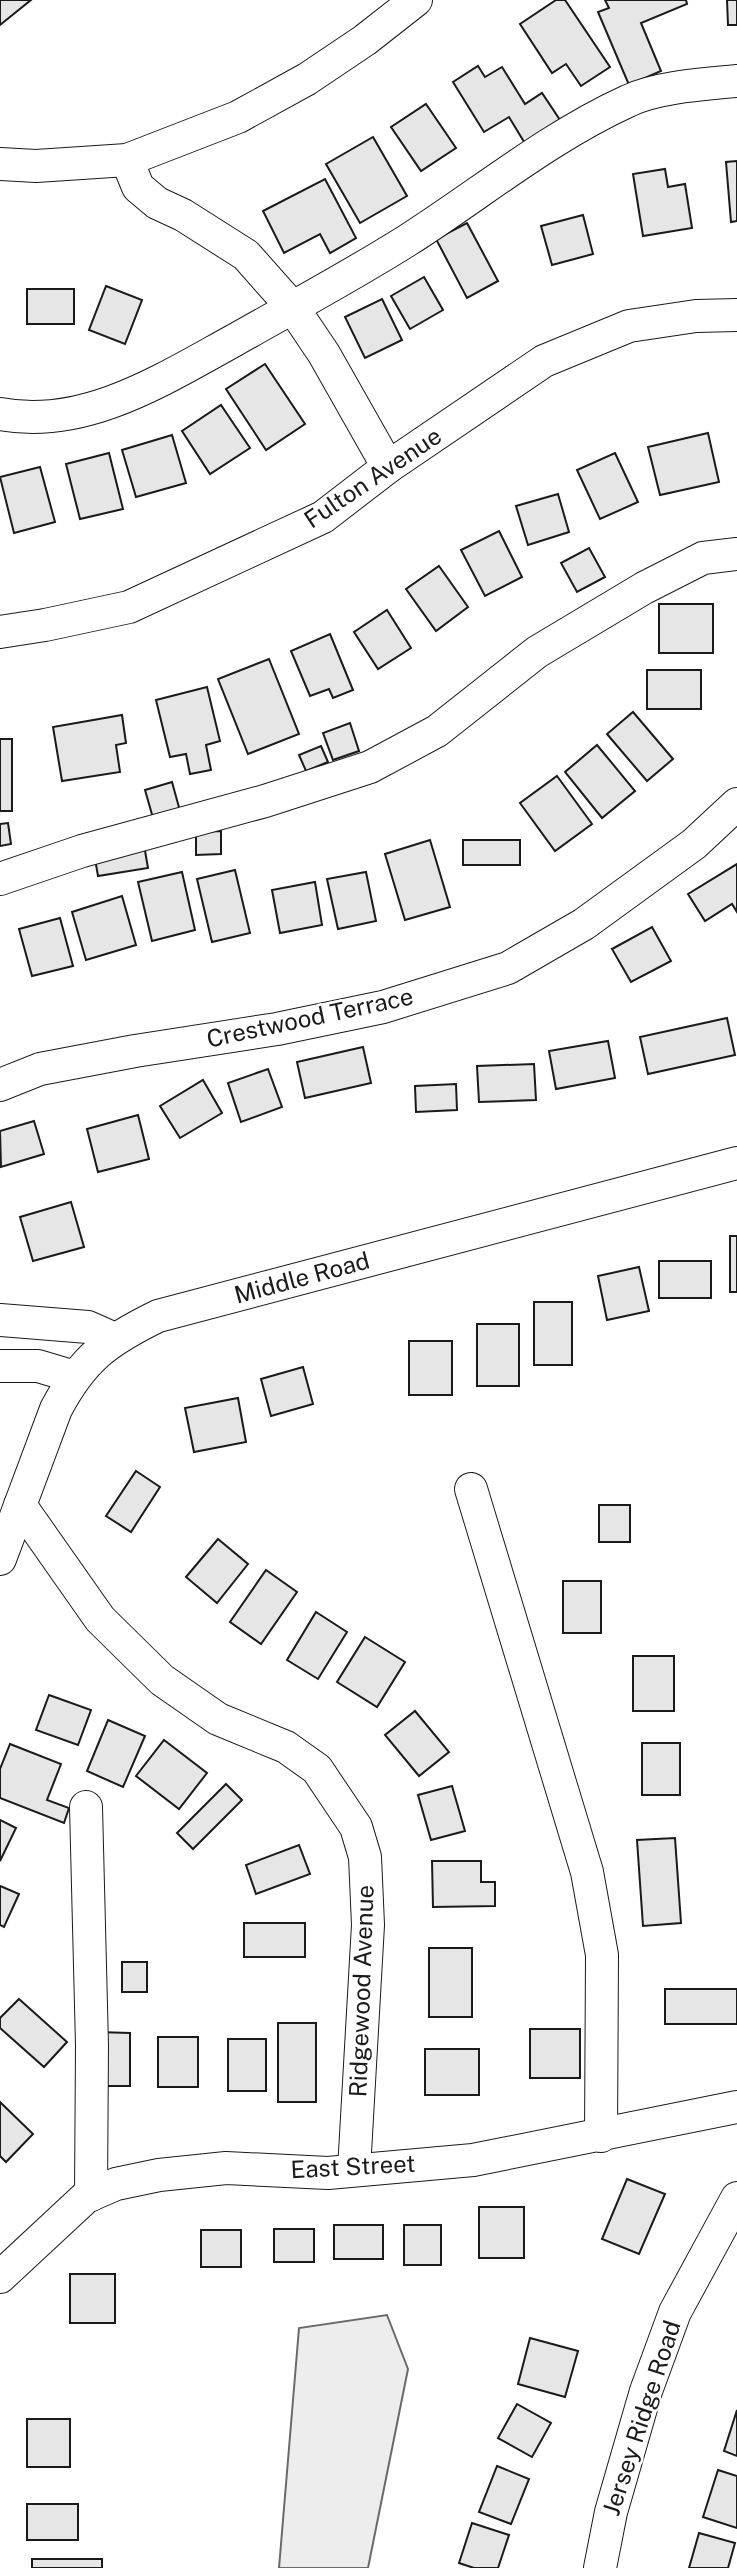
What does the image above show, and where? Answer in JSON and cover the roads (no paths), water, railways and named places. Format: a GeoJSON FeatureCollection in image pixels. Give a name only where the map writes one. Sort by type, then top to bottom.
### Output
{"type":"FeatureCollection","features":[{"type":"Feature","properties":{"kind":"street"},"geometry":{"type":"LineString","coordinates":[[0,164],[36,166],[127,160],[238,117],[307,79],[365,40],[416,0]]}},
{"type":"Feature","properties":{"kind":"street"},"geometry":{"type":"LineString","coordinates":[[0,414],[58,417],[141,392],[407,241],[558,139],[630,99],[682,87],[737,81]]}},
{"type":"Feature","properties":{"kind":"street"},"geometry":{"type":"LineString","coordinates":[[127,160],[138,187],[157,203],[183,215],[246,255],[293,308],[324,354],[388,467]]}},
{"type":"Feature","properties":{"kind":"street","name":"Fulton Avenue"},"geometry":{"type":"LineString","coordinates":[[0,632],[129,607],[323,517],[388,467],[544,361],[629,326],[696,316],[737,315]]}},
{"type":"Feature","properties":{"kind":"street"},"geometry":{"type":"LineString","coordinates":[[0,879],[82,850],[265,801],[370,767],[437,731],[537,652],[644,588],[703,558],[737,554]]}},
{"type":"Feature","properties":{"kind":"street","name":"Crestwood Terrace"},"geometry":{"type":"LineString","coordinates":[[0,1085],[40,1069],[277,1029],[383,1007],[508,968],[584,925],[694,844],[737,804]]}},
{"type":"Feature","properties":{"kind":"street","name":"Middle Road"},"geometry":{"type":"LineString","coordinates":[[0,1559],[56,1409],[75,1377],[95,1353],[115,1339],[158,1316],[737,1163]]}},
{"type":"Feature","properties":{"kind":"street"},"geometry":{"type":"LineString","coordinates":[[0,1320],[88,1327],[115,1339]]}},
{"type":"Feature","properties":{"kind":"street"},"geometry":{"type":"LineString","coordinates":[[0,1366],[38,1366],[75,1377]]}},
{"type":"Feature","properties":{"kind":"street"},"geometry":{"type":"LineString","coordinates":[[471,1489],[587,1872],[602,1955],[601,2136]]}},
{"type":"Feature","properties":{"kind":"street","name":"Ridgewood Avenue"},"geometry":{"type":"LineString","coordinates":[[20,1505],[100,1619],[162,1680],[218,1719],[286,1747],[317,1769],[356,1827],[365,1857],[368,1925],[354,2170]]}},
{"type":"Feature","properties":{"kind":"street"},"geometry":{"type":"LineString","coordinates":[[86,1807],[92,2045],[91,2195]]}},
{"type":"Feature","properties":{"kind":"street","name":"East Street"},"geometry":{"type":"LineString","coordinates":[[0,2277],[86,2197],[116,2184],[159,2175],[212,2170],[328,2173],[473,2160],[737,2107]]}},
{"type":"Feature","properties":{"kind":"street","name":"Jersey Ridge Road"},"geometry":{"type":"LineString","coordinates":[[600,2568],[611,2512],[646,2391],[675,2312],[737,2197]]}}]}
